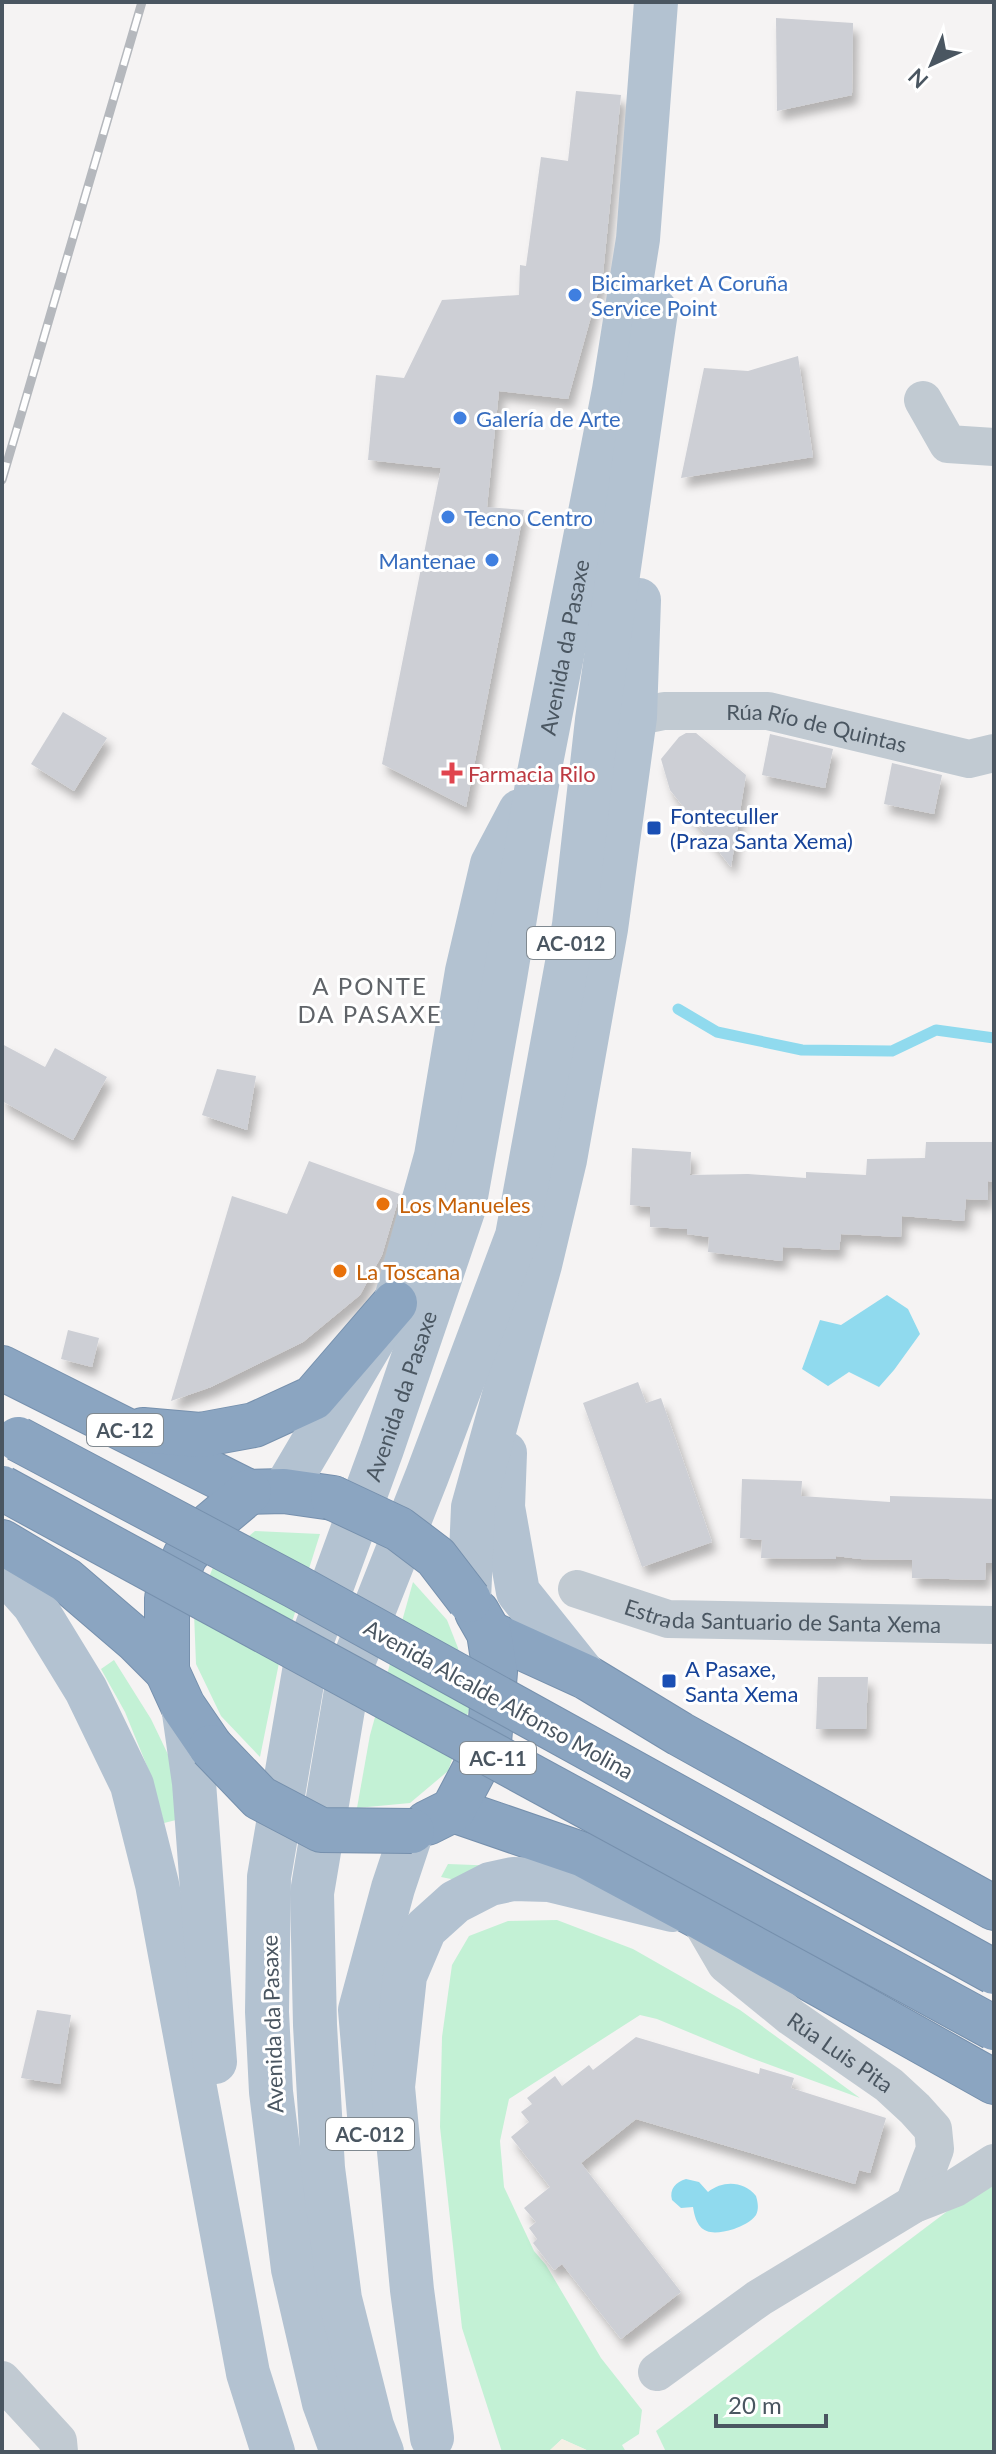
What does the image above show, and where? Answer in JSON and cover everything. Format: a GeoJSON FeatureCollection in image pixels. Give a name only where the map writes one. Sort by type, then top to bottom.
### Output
{"type":"FeatureCollection","features":[{"type":"Feature","properties":{"kind":"highway"},"geometry":{"type":"LineString","coordinates":[[121,1428],[200,1435],[254,1425],[313,1398],[395,1303]]}},
{"type":"Feature","properties":{"kind":"highway","name":"AC-12"},"geometry":{"type":"LineString","coordinates":[[2,1368],[121,1428],[267,1491]]}},
{"type":"Feature","properties":{"kind":"highway","name":"Avenida Alcalde Alfonso Molina"},"geometry":{"type":"LineString","coordinates":[[2,1430],[309,1594],[994,1972]]}},
{"type":"Feature","properties":{"kind":"highway","name":"AC-11"},"geometry":{"type":"LineString","coordinates":[[2,1488],[994,2028]]}},
{"type":"Feature","properties":{"kind":"highway"},"geometry":{"type":"LineString","coordinates":[[175,1688],[167,1598],[185,1556],[211,1524],[267,1491]]}},
{"type":"Feature","properties":{"kind":"highway","name":"AC-11"},"geometry":{"type":"LineString","coordinates":[[267,1491],[333,1498],[399,1529],[436,1557],[479,1616],[495,1672],[489,1742],[453,1810]]}},
{"type":"Feature","properties":{"kind":"highway"},"geometry":{"type":"LineString","coordinates":[[2,1542],[66,1580],[136,1640],[175,1688],[211,1747],[260,1798],[321,1830],[412,1831],[453,1810],[584,1855],[994,2082]]}},
{"type":"Feature","properties":{"kind":"highway","name":"AC-11"},"geometry":{"type":"LineString","coordinates":[[479,1616],[680,1734],[984,1903]]}},
{"type":"Feature","properties":{"kind":"main road","name":"Avenida da Pasaxe"},"geometry":{"type":"LineString","coordinates":[[382,2452],[372,2426],[340,2299],[325,2183],[315,2025],[312,1893],[349,1673],[517,1236],[574,925],[630,392],[656,2]]}},
{"type":"Feature","properties":{"kind":"main road","name":"Avenida da Pasaxe"},"geometry":{"type":"LineString","coordinates":[[342,2452],[324,2403],[289,2239],[271,2092],[267,2012],[269,1877],[307,1654],[382,1449],[464,1208],[539,773],[668,218],[683,2]]}},
{"type":"Feature","properties":{"kind":"main road"},"geometry":{"type":"LineString","coordinates":[[479,1616],[473,1507],[540,1265],[565,1160],[606,929],[635,717],[630,392]]}},
{"type":"Feature","properties":{"kind":"main road"},"geometry":{"type":"LineString","coordinates":[[267,1491],[395,1303],[436,1156],[467,971],[492,864],[539,773]]}},
{"type":"Feature","properties":{"kind":"main road"},"geometry":{"type":"LineString","coordinates":[[509,1372],[503,1507],[518,1592],[586,1677]]}},
{"type":"Feature","properties":{"kind":"main road"},"geometry":{"type":"LineString","coordinates":[[2,1569],[34,1605],[86,1690],[132,1785],[157,1884],[248,2373],[273,2452]]}},
{"type":"Feature","properties":{"kind":"main road"},"geometry":{"type":"LineString","coordinates":[[175,1688],[194,1783],[216,2068],[217,2200]]}},
{"type":"Feature","properties":{"kind":"main road","name":"AC-012"},"geometry":{"type":"LineString","coordinates":[[412,1831],[360,2010],[382,2272],[435,2445]]}},
{"type":"Feature","properties":{"kind":"main road"},"geometry":{"type":"LineString","coordinates":[[435,2445],[412,2290],[393,2087],[405,1976],[425,1929],[455,1902],[490,1884],[513,1879],[549,1880],[698,1916]]}},
{"type":"Feature","properties":{"kind":"street"},"geometry":{"type":"LineString","coordinates":[[923,400],[948,444],[994,447]]}},
{"type":"Feature","properties":{"kind":"street","name":"Rúa Río de Quintas"},"geometry":{"type":"LineString","coordinates":[[635,717],[664,711],[768,711],[969,759],[994,753]]}},
{"type":"Feature","properties":{"kind":"street","name":"Estrada Santuario de Santa Xema"},"geometry":{"type":"LineString","coordinates":[[577,1589],[668,1619],[994,1625]]}},
{"type":"Feature","properties":{"kind":"street","name":"Rúa Luis Pita"},"geometry":{"type":"LineString","coordinates":[[698,1916],[726,1964],[791,2017],[889,2085],[933,2129],[935,2149],[914,2204]]}},
{"type":"Feature","properties":{"kind":"street"},"geometry":{"type":"LineString","coordinates":[[657,2372],[759,2298],[914,2204],[955,2188],[994,2163]]}},
{"type":"Feature","properties":{"kind":"street"},"geometry":{"type":"LineString","coordinates":[[2,2380],[58,2441],[59,2452]]}},
{"type":"Feature","properties":{"kind":"green space"},"geometry":{"type":"Polygon","coordinates":[[[255,1531],[320,1534],[279,1663],[260,1757],[221,1716],[196,1664],[194,1613],[214,1565],[255,1531]]]}},
{"type":"Feature","properties":{"kind":"green space"},"geometry":{"type":"Polygon","coordinates":[[[413,1582],[447,1620],[458,1648],[470,1707],[448,1771],[410,1803],[357,1808],[370,1735],[413,1582]]]}},
{"type":"Feature","properties":{"kind":"green space"},"geometry":{"type":"Polygon","coordinates":[[[114,1660],[151,1719],[174,1767],[184,1818],[164,1823],[151,1776],[125,1712],[101,1669],[114,1660]]]}},
{"type":"Feature","properties":{"kind":"green space"},"geometry":{"type":"Polygon","coordinates":[[[448,1864],[500,1866],[461,1881],[441,1877],[448,1864]]]}},
{"type":"Feature","properties":{"kind":"green space"},"geometry":{"type":"Polygon","coordinates":[[[557,1920],[633,1949],[740,2010],[860,2098],[640,2015],[509,2099],[500,2141],[504,2187],[534,2251],[546,2265],[601,2358],[642,2410],[639,2434],[622,2445],[626,2452],[591,2452],[562,2439],[548,2452],[502,2452],[462,2328],[440,2127],[442,2037],[452,1965],[469,1936],[508,1921],[557,1920]]]}},
{"type":"Feature","properties":{"kind":"green space"},"geometry":{"type":"Polygon","coordinates":[[[994,2176],[994,2452],[666,2452],[656,2431],[994,2176]]]}},
{"type":"Feature","properties":{"kind":"sand"},"geometry":{"type":"Polygon","coordinates":[[[562,2439],[591,2452],[548,2452],[562,2439]]]}},
{"type":"Feature","properties":{"kind":"water"},"geometry":{"type":"Polygon","coordinates":[[[887,1295],[908,1309],[920,1334],[879,1387],[849,1372],[828,1386],[802,1369],[820,1320],[841,1325],[887,1295]]]}},
{"type":"Feature","properties":{"kind":"water"},"geometry":{"type":"Polygon","coordinates":[[[686,2179],[699,2182],[708,2192],[727,2184],[746,2187],[756,2196],[756,2215],[734,2229],[706,2231],[698,2223],[693,2207],[681,2208],[672,2200],[674,2186],[686,2179]]]}},
{"type":"Feature","properties":{"kind":"building"},"geometry":{"type":"Polygon","coordinates":[[[776,18],[853,23],[852,95],[777,111],[776,18]]]}},
{"type":"Feature","properties":{"kind":"building"},"geometry":{"type":"Polygon","coordinates":[[[576,91],[621,95],[603,274],[568,399],[499,391],[487,507],[524,510],[466,807],[382,764],[441,468],[368,460],[376,375],[404,378],[442,300],[519,295],[520,265],[526,266],[541,157],[568,161],[576,91]]]}},
{"type":"Feature","properties":{"kind":"building"},"geometry":{"type":"Polygon","coordinates":[[[798,356],[813,457],[681,478],[704,368],[748,371],[798,356]]]}},
{"type":"Feature","properties":{"kind":"building"},"geometry":{"type":"Polygon","coordinates":[[[63,712],[107,738],[74,791],[31,764],[63,712]]]}},
{"type":"Feature","properties":{"kind":"building"},"geometry":{"type":"Polygon","coordinates":[[[686,733],[696,733],[746,775],[731,867],[670,790],[661,759],[686,733]]]}},
{"type":"Feature","properties":{"kind":"building"},"geometry":{"type":"Polygon","coordinates":[[[770,734],[833,749],[825,788],[762,775],[770,734]]]}},
{"type":"Feature","properties":{"kind":"building"},"geometry":{"type":"Polygon","coordinates":[[[892,763],[942,775],[934,814],[884,804],[892,763]]]}},
{"type":"Feature","properties":{"kind":"building"},"geometry":{"type":"Polygon","coordinates":[[[2,1044],[45,1067],[55,1048],[107,1077],[73,1140],[2,1101],[2,1044]]]}},
{"type":"Feature","properties":{"kind":"building"},"geometry":{"type":"Polygon","coordinates":[[[217,1069],[256,1076],[247,1130],[202,1115],[217,1069]]]}},
{"type":"Feature","properties":{"kind":"building"},"geometry":{"type":"Polygon","coordinates":[[[926,1142],[994,1142],[994,1182],[988,1181],[988,1200],[966,1199],[964,1221],[902,1216],[901,1237],[841,1234],[839,1250],[783,1247],[782,1261],[708,1252],[709,1237],[687,1234],[687,1229],[650,1227],[650,1207],[630,1205],[632,1148],[691,1152],[690,1175],[748,1174],[806,1178],[806,1172],[866,1175],[867,1159],[925,1158],[926,1142]]]}},
{"type":"Feature","properties":{"kind":"building"},"geometry":{"type":"Polygon","coordinates":[[[309,1161],[400,1194],[382,1255],[360,1295],[303,1342],[211,1387],[171,1401],[232,1196],[287,1214],[309,1161]]]}},
{"type":"Feature","properties":{"kind":"building"},"geometry":{"type":"Polygon","coordinates":[[[68,1330],[99,1338],[92,1367],[61,1359],[68,1330]]]}},
{"type":"Feature","properties":{"kind":"building"},"geometry":{"type":"Polygon","coordinates":[[[638,1382],[646,1403],[661,1398],[712,1542],[642,1567],[583,1403],[638,1382]]]}},
{"type":"Feature","properties":{"kind":"building"},"geometry":{"type":"Polygon","coordinates":[[[742,1479],[802,1481],[801,1496],[890,1502],[890,1496],[994,1499],[994,1563],[986,1563],[985,1580],[912,1578],[912,1560],[836,1556],[836,1559],[761,1558],[762,1540],[740,1538],[742,1479]]]}},
{"type":"Feature","properties":{"kind":"building"},"geometry":{"type":"Polygon","coordinates":[[[818,1677],[868,1677],[866,1729],[816,1729],[818,1677]]]}},
{"type":"Feature","properties":{"kind":"building"},"geometry":{"type":"Polygon","coordinates":[[[37,2010],[71,2015],[60,2084],[21,2078],[37,2010]]]}},
{"type":"Feature","properties":{"kind":"building"},"geometry":{"type":"Polygon","coordinates":[[[636,2037],[759,2074],[760,2068],[794,2078],[791,2088],[886,2118],[870,2173],[859,2170],[855,2184],[636,2119],[581,2163],[681,2292],[621,2339],[562,2264],[554,2270],[533,2243],[537,2239],[529,2228],[536,2222],[524,2208],[550,2187],[511,2137],[529,2122],[521,2112],[532,2104],[527,2098],[555,2076],[562,2086],[589,2065],[593,2070],[636,2037]]]}},
{"type":"Feature","properties":{"kind":"waterway"},"geometry":{"type":"LineString","coordinates":[[678,1009],[717,1032],[802,1050],[892,1051],[936,1030],[994,1038]]}},
{"type":"Feature","properties":{"kind":"railway"},"geometry":{"type":"LineString","coordinates":[[2,480],[142,2]]}},
{"type":"Feature","properties":{"kind":"place","name":"Bicimarket A Coruña Service Point"},"geometry":{"type":"Point","coordinates":[575,295]}},
{"type":"Feature","properties":{"kind":"place","name":"Galería de Arte"},"geometry":{"type":"Point","coordinates":[460,418]}},
{"type":"Feature","properties":{"kind":"place","name":"Tecno Centro"},"geometry":{"type":"Point","coordinates":[448,517]}},
{"type":"Feature","properties":{"kind":"place","name":"Mantenae"},"geometry":{"type":"Point","coordinates":[492,560]}},
{"type":"Feature","properties":{"kind":"place","name":"Farmacia Rilo"},"geometry":{"type":"Point","coordinates":[452,773]}},
{"type":"Feature","properties":{"kind":"place","name":"Fonteculler (Praza Santa Xema)"},"geometry":{"type":"Point","coordinates":[654,828]}},
{"type":"Feature","properties":{"kind":"place","name":"Los Manueles"},"geometry":{"type":"Point","coordinates":[383,1204]}},
{"type":"Feature","properties":{"kind":"place","name":"La Toscana"},"geometry":{"type":"Point","coordinates":[340,1271]}},
{"type":"Feature","properties":{"kind":"place","name":"A Pasaxe, Santa Xema"},"geometry":{"type":"Point","coordinates":[669,1681]}},
{"type":"Feature","properties":{"kind":"district","name":"A PONTE DA PASAXE"},"geometry":{"type":"Point","coordinates":[370,999]}}]}
